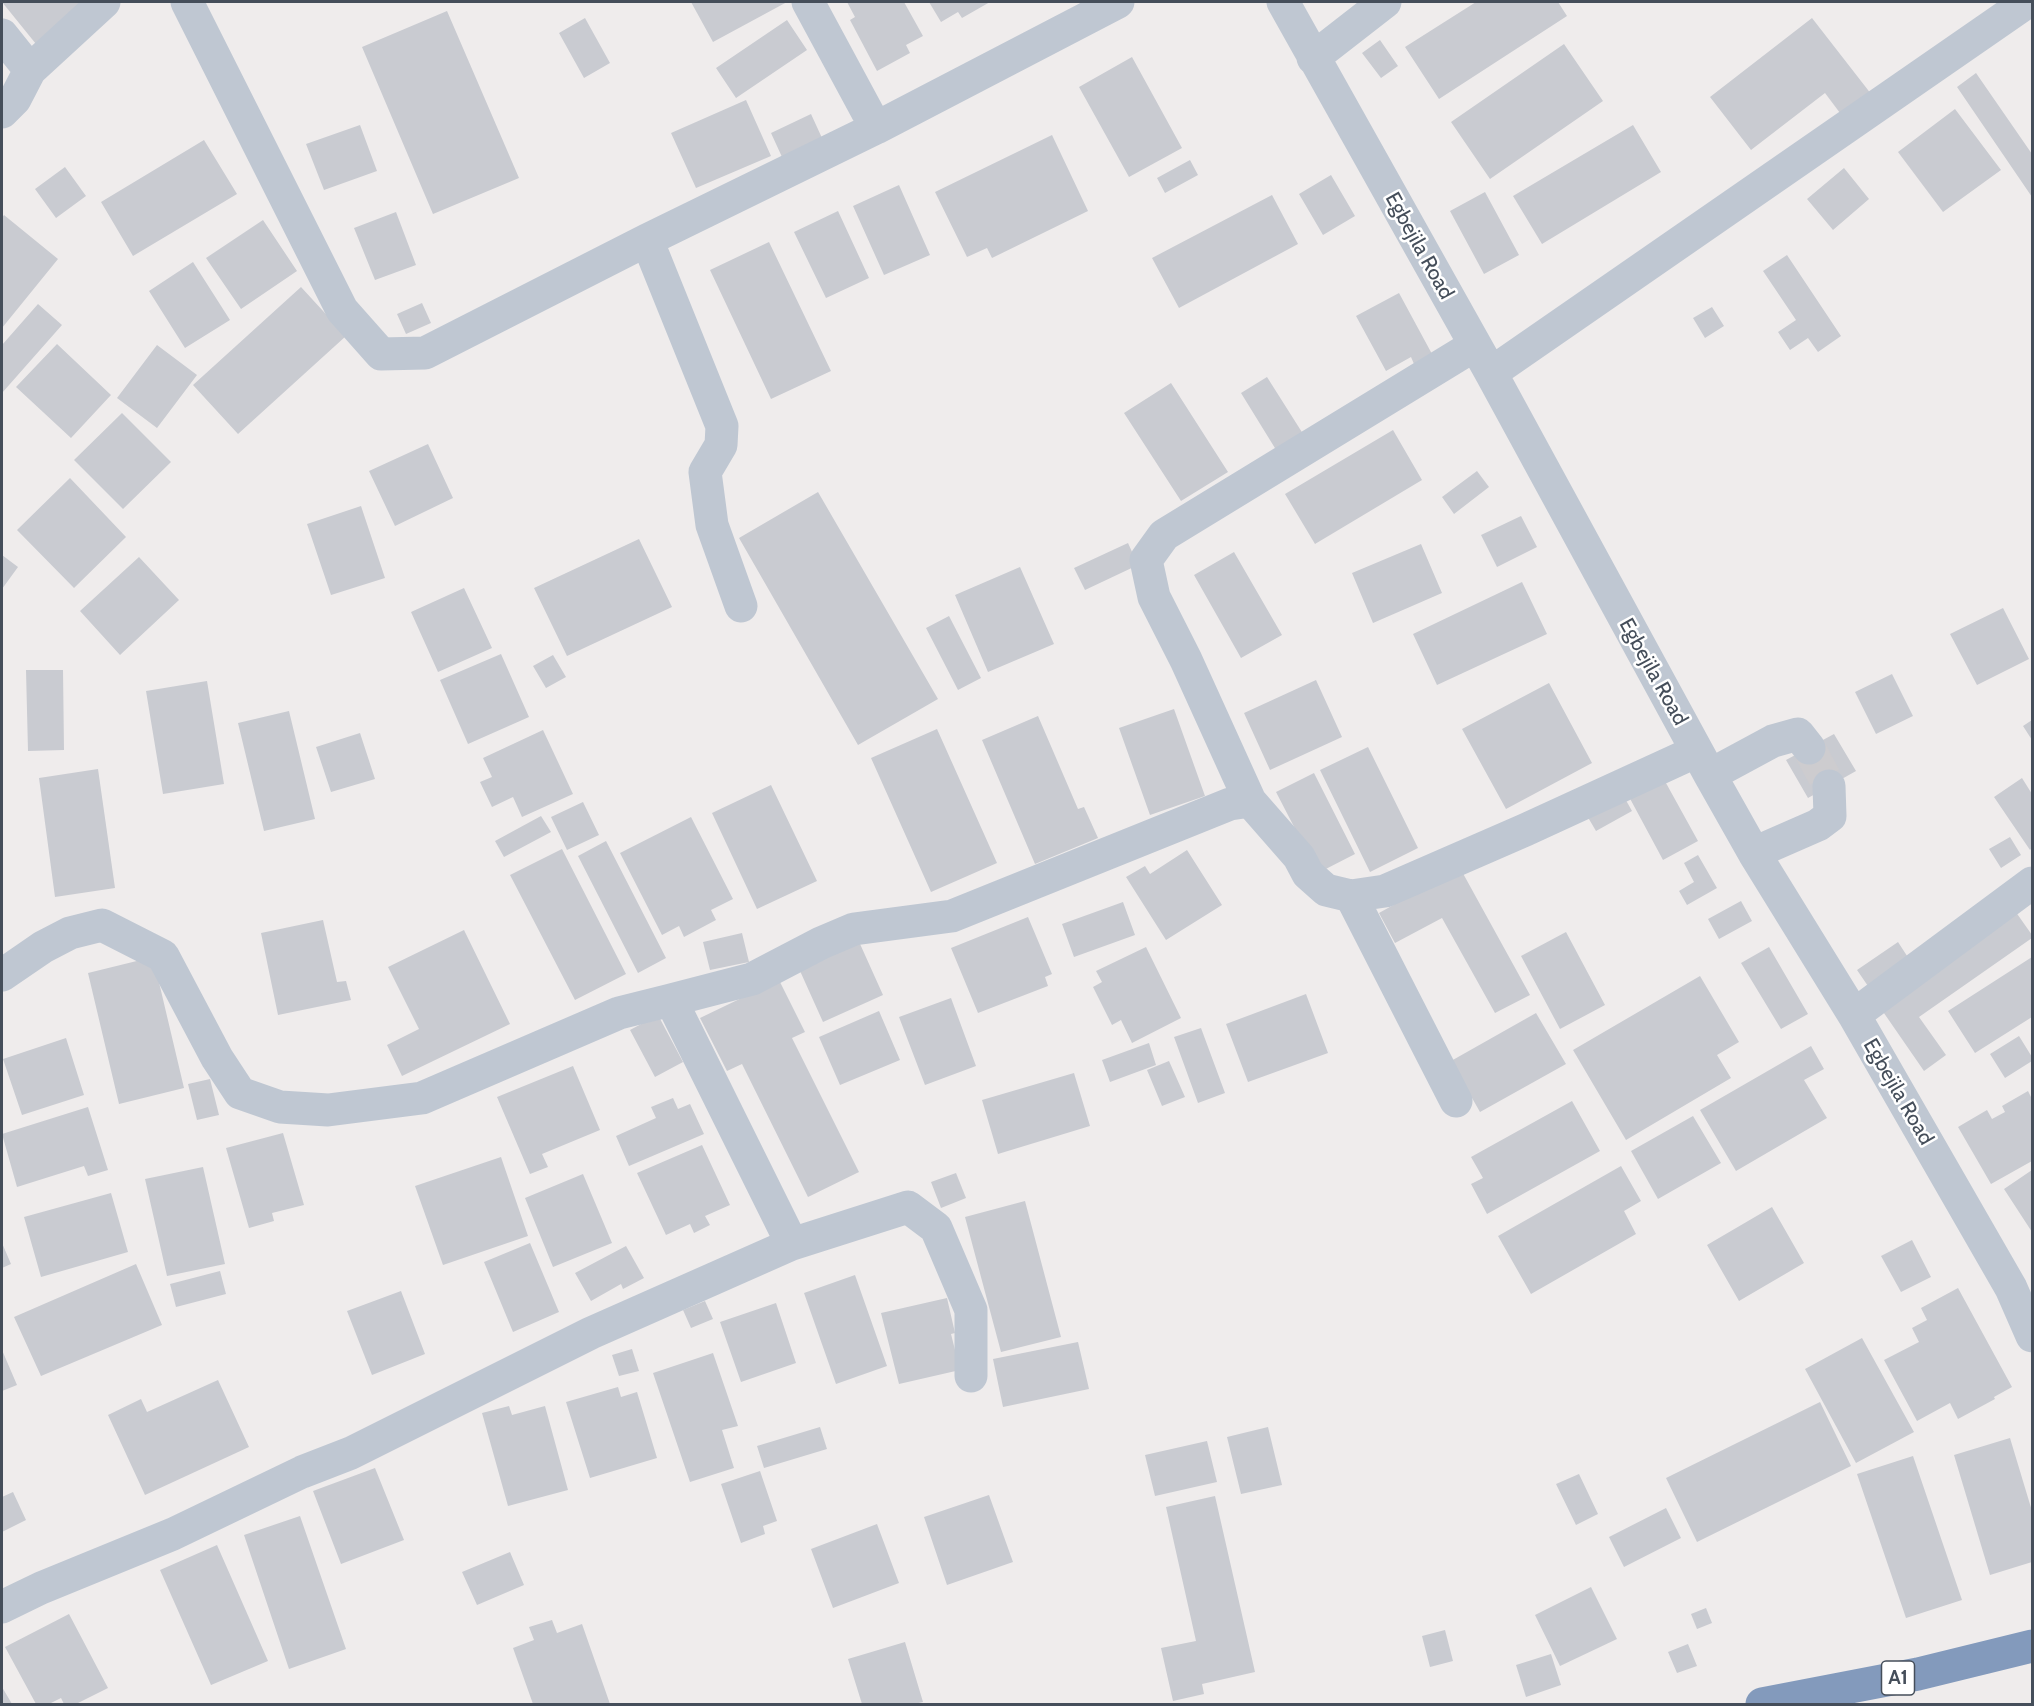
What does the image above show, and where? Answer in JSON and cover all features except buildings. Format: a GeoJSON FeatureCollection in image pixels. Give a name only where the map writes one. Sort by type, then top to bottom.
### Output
{"type":"FeatureCollection","features":[{"type":"Feature","properties":{"kind":"highway","name":"A1"},"geometry":{"type":"LineString","coordinates":[[1762,1704],[1918,1674],[2032,1646]]}},
{"type":"Feature","properties":{"kind":"street"},"geometry":{"type":"LineString","coordinates":[[2,112],[15,99],[30,70],[104,2]]}},
{"type":"Feature","properties":{"kind":"street"},"geometry":{"type":"LineString","coordinates":[[187,2],[342,310],[381,354],[425,353],[647,240],[876,128],[1118,2]]}},
{"type":"Feature","properties":{"kind":"street"},"geometry":{"type":"LineString","coordinates":[[808,2],[876,128]]}},
{"type":"Feature","properties":{"kind":"street","name":"Egbejila Road"},"geometry":{"type":"LineString","coordinates":[[1283,2],[1483,359],[1703,763],[1854,1015],[2022,1282],[2032,1336]]}},
{"type":"Feature","properties":{"kind":"street"},"geometry":{"type":"LineString","coordinates":[[1313,58],[1385,2]]}},
{"type":"Feature","properties":{"kind":"street"},"geometry":{"type":"LineString","coordinates":[[1809,748],[1798,735],[1703,763],[1384,891],[1351,896],[1326,890],[1308,874],[1299,857],[1250,801],[1186,660],[1154,597],[1146,560],[1164,535],[1483,359],[2027,2]]}},
{"type":"Feature","properties":{"kind":"street"},"geometry":{"type":"LineString","coordinates":[[2,34],[30,70]]}},
{"type":"Feature","properties":{"kind":"street"},"geometry":{"type":"LineString","coordinates":[[647,240],[722,426],[721,445],[705,472],[712,525],[741,606]]}},
{"type":"Feature","properties":{"kind":"street"},"geometry":{"type":"LineString","coordinates":[[1755,853],[1818,825],[1830,816],[1829,786]]}},
{"type":"Feature","properties":{"kind":"street"},"geometry":{"type":"LineString","coordinates":[[2,975],[43,947],[70,933],[102,925],[162,956],[217,1058],[240,1093],[280,1107],[328,1110],[422,1098],[619,1013],[752,979],[821,943],[854,929],[952,916],[1230,804],[1250,801]]}},
{"type":"Feature","properties":{"kind":"street"},"geometry":{"type":"LineString","coordinates":[[1854,1015],[2032,883]]}},
{"type":"Feature","properties":{"kind":"street"},"geometry":{"type":"LineString","coordinates":[[1351,896],[1456,1101]]}},
{"type":"Feature","properties":{"kind":"street"},"geometry":{"type":"LineString","coordinates":[[671,1000],[792,1244]]}},
{"type":"Feature","properties":{"kind":"street"},"geometry":{"type":"LineString","coordinates":[[2,1607],[40,1588],[173,1534],[302,1472],[351,1453],[591,1333],[792,1244],[908,1207],[936,1228],[971,1310],[971,1376]]}},
{"type":"Feature","properties":{"kind":"tunnel"},"geometry":{"type":"LineString","coordinates":[[1809,748],[1829,786]]}}]}
